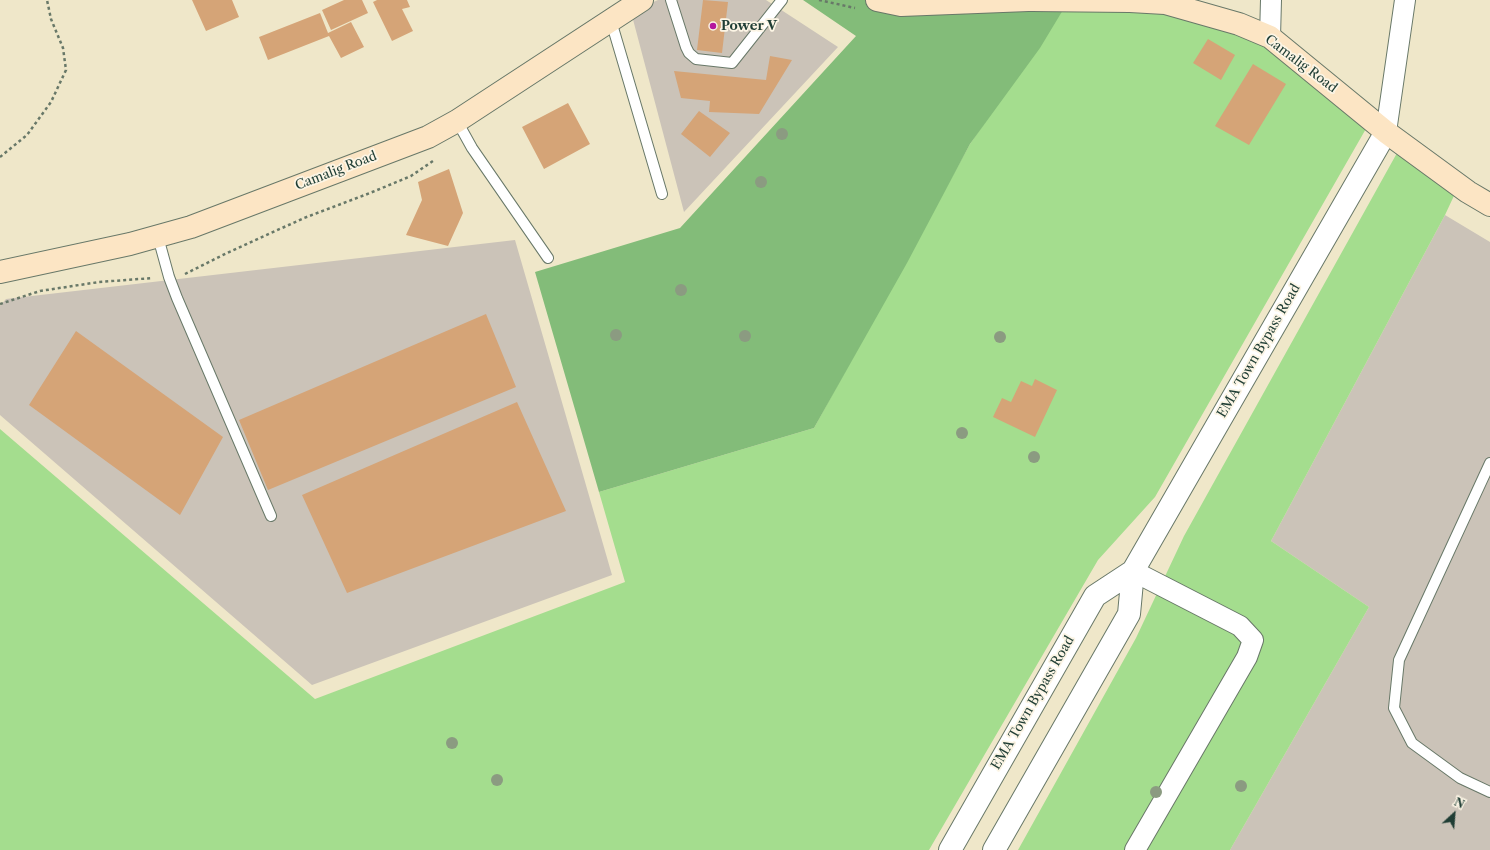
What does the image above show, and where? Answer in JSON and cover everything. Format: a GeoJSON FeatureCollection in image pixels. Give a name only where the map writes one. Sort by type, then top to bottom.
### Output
{"type":"FeatureCollection","features":[{"type":"Feature","properties":{"kind":"main road","name":"Camalig Road"},"geometry":{"type":"LineString","coordinates":[[0,272],[158,237],[191,227],[428,137],[457,121],[642,0]]}},
{"type":"Feature","properties":{"kind":"main road"},"geometry":{"type":"LineString","coordinates":[[870,5],[1028,0]]}},
{"type":"Feature","properties":{"kind":"main road","name":"Camalig Road"},"geometry":{"type":"LineString","coordinates":[[1032,0],[1166,3],[1239,24],[1270,37],[1386,132],[1468,192],[1490,205]]}},
{"type":"Feature","properties":{"kind":"street"},"geometry":{"type":"LineString","coordinates":[[1270,37],[1271,0]]}},
{"type":"Feature","properties":{"kind":"street"},"geometry":{"type":"LineString","coordinates":[[1386,132],[1405,0]]}},
{"type":"Feature","properties":{"kind":"street","name":"EMA Town Bypass Road"},"geometry":{"type":"LineString","coordinates":[[994,850],[1129,614],[1133,571],[1386,132]]}},
{"type":"Feature","properties":{"kind":"street"},"geometry":{"type":"LineString","coordinates":[[1133,571],[1240,626],[1253,640],[1247,657],[1136,850]]}},
{"type":"Feature","properties":{"kind":"street","name":"EMA Town Bypass Road"},"geometry":{"type":"LineString","coordinates":[[950,850],[1095,596],[1133,571]]}},
{"type":"Feature","properties":{"kind":"lane"},"geometry":{"type":"LineString","coordinates":[[671,0],[689,53],[696,59],[732,63],[782,0]]}},
{"type":"Feature","properties":{"kind":"lane"},"geometry":{"type":"LineString","coordinates":[[611,21],[662,194]]}},
{"type":"Feature","properties":{"kind":"lane"},"geometry":{"type":"LineString","coordinates":[[457,121],[472,148],[548,258]]}},
{"type":"Feature","properties":{"kind":"lane"},"geometry":{"type":"LineString","coordinates":[[158,237],[169,277],[177,298],[271,516]]}},
{"type":"Feature","properties":{"kind":"lane"},"geometry":{"type":"LineString","coordinates":[[1490,463],[1398,660],[1394,708],[1412,742],[1460,778],[1490,792]]}},
{"type":"Feature","properties":{"kind":"path"},"geometry":{"type":"LineString","coordinates":[[0,157],[27,136],[51,102],[66,70],[63,48],[51,19],[47,0]]}},
{"type":"Feature","properties":{"kind":"path"},"geometry":{"type":"LineString","coordinates":[[819,0],[870,5]]}},
{"type":"Feature","properties":{"kind":"shaded area"},"geometry":{"type":"Polygon","coordinates":[[[658,0],[766,0],[838,47],[684,212],[631,12],[658,0]]]}},
{"type":"Feature","properties":{"kind":"shaded area"},"geometry":{"type":"Polygon","coordinates":[[[1445,215],[1490,242],[1490,850],[1230,850],[1369,607],[1271,541],[1445,215]]]}},
{"type":"Feature","properties":{"kind":"shaded area"},"geometry":{"type":"Polygon","coordinates":[[[515,240],[612,575],[312,685],[0,415],[0,306],[6,299],[515,240]]]}},
{"type":"Feature","properties":{"kind":"green space"},"geometry":{"type":"Polygon","coordinates":[[[803,0],[1069,0],[1040,48],[970,144],[907,263],[814,428],[599,492],[535,272],[680,228],[856,36],[803,0]]]}},
{"type":"Feature","properties":{"kind":"green space"},"geometry":{"type":"Polygon","coordinates":[[[1069,0],[1239,24],[1371,120],[1155,497],[1098,560],[929,850],[0,850],[0,429],[315,699],[625,582],[599,492],[814,428],[970,144],[1069,0]]]}},
{"type":"Feature","properties":{"kind":"green space"},"geometry":{"type":"Polygon","coordinates":[[[1402,144],[1459,185],[1445,215],[1271,541],[1369,607],[1230,850],[1018,850],[1136,638],[1184,536],[1402,144]]]}},
{"type":"Feature","properties":{"kind":"building"},"geometry":{"type":"Polygon","coordinates":[[[192,0],[232,0],[239,17],[206,31],[192,0]]]}},
{"type":"Feature","properties":{"kind":"building"},"geometry":{"type":"Polygon","coordinates":[[[344,0],[362,0],[368,13],[331,30],[322,10],[344,0]]]}},
{"type":"Feature","properties":{"kind":"building"},"geometry":{"type":"Polygon","coordinates":[[[377,0],[407,0],[410,7],[402,9],[413,31],[392,41],[373,2],[377,0]]]}},
{"type":"Feature","properties":{"kind":"building","name":"Power V"},"geometry":{"type":"Polygon","coordinates":[[[703,0],[728,2],[722,53],[697,50],[703,0]]]}},
{"type":"Feature","properties":{"kind":"building"},"geometry":{"type":"Polygon","coordinates":[[[320,13],[328,33],[351,22],[364,47],[341,58],[329,36],[268,60],[259,37],[320,13]]]}},
{"type":"Feature","properties":{"kind":"building"},"geometry":{"type":"Polygon","coordinates":[[[1208,39],[1235,55],[1221,80],[1193,63],[1208,39]]]}},
{"type":"Feature","properties":{"kind":"building"},"geometry":{"type":"Polygon","coordinates":[[[770,56],[792,60],[759,114],[709,112],[710,101],[681,98],[674,71],[766,80],[770,56]]]}},
{"type":"Feature","properties":{"kind":"building"},"geometry":{"type":"Polygon","coordinates":[[[1253,64],[1286,84],[1249,145],[1215,126],[1253,64]]]}},
{"type":"Feature","properties":{"kind":"building"},"geometry":{"type":"Polygon","coordinates":[[[568,103],[590,144],[544,169],[522,127],[568,103]]]}},
{"type":"Feature","properties":{"kind":"building"},"geometry":{"type":"Polygon","coordinates":[[[699,111],[730,133],[710,157],[681,134],[699,111]]]}},
{"type":"Feature","properties":{"kind":"building"},"geometry":{"type":"Polygon","coordinates":[[[449,169],[463,213],[448,246],[406,235],[422,200],[418,182],[449,169]]]}},
{"type":"Feature","properties":{"kind":"building"},"geometry":{"type":"Polygon","coordinates":[[[486,314],[516,387],[268,490],[239,420],[486,314]]]}},
{"type":"Feature","properties":{"kind":"building"},"geometry":{"type":"Polygon","coordinates":[[[76,331],[223,437],[180,515],[29,405],[76,331]]]}},
{"type":"Feature","properties":{"kind":"building"},"geometry":{"type":"Polygon","coordinates":[[[1035,379],[1057,390],[1035,437],[993,417],[1002,398],[1011,402],[1021,381],[1032,386],[1035,379]]]}},
{"type":"Feature","properties":{"kind":"building"},"geometry":{"type":"Polygon","coordinates":[[[517,402],[566,511],[347,593],[302,495],[517,402]]]}},
{"type":"Feature","properties":{"kind":"place","name":"Power V"},"geometry":{"type":"Point","coordinates":[713,26]}}]}
